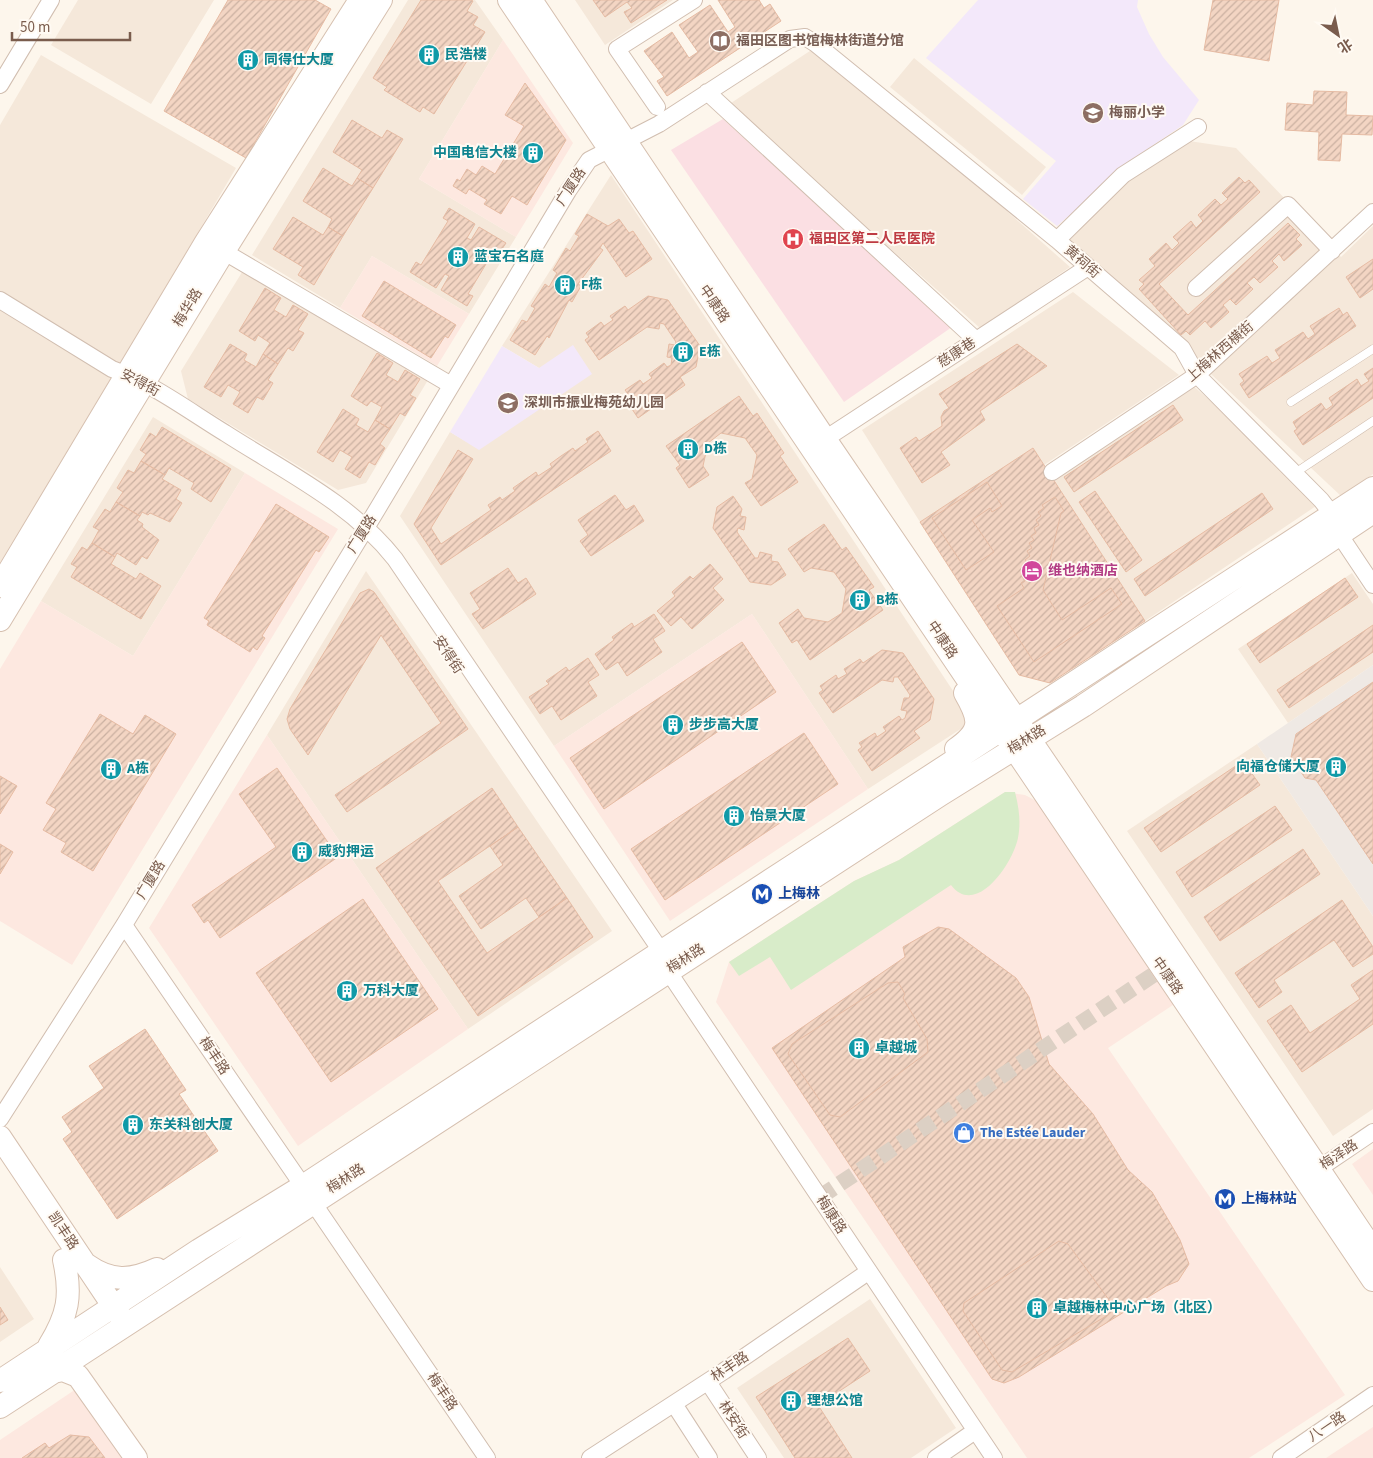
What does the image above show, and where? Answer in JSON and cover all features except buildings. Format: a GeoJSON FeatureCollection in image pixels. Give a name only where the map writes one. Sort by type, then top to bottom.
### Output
{"type":"FeatureCollection","features":[{"type":"Feature","properties":{"kind":"main road","name":"梅华路"},"geometry":{"type":"LineString","coordinates":[[215,247],[360,0]]}},
{"type":"Feature","properties":{"kind":"main road","name":"梅华路"},"geometry":{"type":"LineString","coordinates":[[0,586],[215,247],[382,0]]}},
{"type":"Feature","properties":{"kind":"main road","name":"中康路"},"geometry":{"type":"LineString","coordinates":[[509,0],[618,145],[825,439],[970,668]]}},
{"type":"Feature","properties":{"kind":"main road","name":"中康路"},"geometry":{"type":"LineString","coordinates":[[531,0],[618,145],[800,433],[970,668],[1064,805],[1311,1174],[1373,1280]]}},
{"type":"Feature","properties":{"kind":"main road","name":"梅华路"},"geometry":{"type":"LineString","coordinates":[[0,620],[129,380]]}},
{"type":"Feature","properties":{"kind":"main road","name":"梅林路"},"geometry":{"type":"LineString","coordinates":[[1015,734],[1082,706],[1335,524],[1373,488]]}},
{"type":"Feature","properties":{"kind":"main road","name":"梅林路"},"geometry":{"type":"LineString","coordinates":[[0,1407],[50,1361],[308,1194],[661,960],[1015,734],[1070,686],[1335,524],[1373,512]]}},
{"type":"Feature","properties":{"kind":"main road"},"geometry":{"type":"LineString","coordinates":[[1070,686],[1051,689],[1033,699],[1017,699],[1006,693],[991,673],[970,668],[963,689],[978,718],[974,733],[969,740],[950,753],[934,785],[970,789],[1003,768],[1013,767],[1026,773],[1038,792],[1064,805],[1069,781],[1052,754],[1053,735],[1073,718],[1082,706]]}},
{"type":"Feature","properties":{"kind":"main road","name":"凯丰路"},"geometry":{"type":"LineString","coordinates":[[0,1137],[74,1261],[113,1320]]}},
{"type":"Feature","properties":{"kind":"main road","name":"凯丰路"},"geometry":{"type":"LineString","coordinates":[[0,1164],[74,1261]]}},
{"type":"Feature","properties":{"kind":"main road","name":"中康路"},"geometry":{"type":"LineString","coordinates":[[1311,1174],[1373,1250]]}},
{"type":"Feature","properties":{"kind":"main road","name":"梅林路"},"geometry":{"type":"LineString","coordinates":[[113,1320],[199,1250],[308,1194]]}},
{"type":"Feature","properties":{"kind":"main road"},"geometry":{"type":"LineString","coordinates":[[136,1458],[86,1383],[70,1371],[50,1361],[57,1334],[67,1310],[68,1278],[74,1261],[109,1277],[121,1280],[143,1276],[199,1250]]}},
{"type":"Feature","properties":{"kind":"main road","name":"梅林路"},"geometry":{"type":"LineString","coordinates":[[0,1381],[50,1361]]}},
{"type":"Feature","properties":{"kind":"street"},"geometry":{"type":"LineString","coordinates":[[0,85],[51,0]]}},
{"type":"Feature","properties":{"kind":"street"},"geometry":{"type":"LineString","coordinates":[[657,107],[617,49],[694,0]]}},
{"type":"Feature","properties":{"kind":"street","name":"广厦路"},"geometry":{"type":"LineString","coordinates":[[0,1119],[124,925],[589,160],[659,124],[790,40],[806,37]]}},
{"type":"Feature","properties":{"kind":"street","name":"黄祠街"},"geometry":{"type":"LineString","coordinates":[[806,37],[1057,240],[1182,348],[1197,375],[1321,500],[1373,585]]}},
{"type":"Feature","properties":{"kind":"street"},"geometry":{"type":"LineString","coordinates":[[707,92],[976,340]]}},
{"type":"Feature","properties":{"kind":"street"},"geometry":{"type":"LineString","coordinates":[[1057,240],[1123,175],[1198,127]]}},
{"type":"Feature","properties":{"kind":"street"},"geometry":{"type":"LineString","coordinates":[[1196,288],[1288,205],[1332,251]]}},
{"type":"Feature","properties":{"kind":"street","name":"上梅林西横街"},"geometry":{"type":"LineString","coordinates":[[1052,472],[1197,375],[1373,212]]}},
{"type":"Feature","properties":{"kind":"street"},"geometry":{"type":"LineString","coordinates":[[215,247],[451,385]]}},
{"type":"Feature","properties":{"kind":"street","name":"慈康巷"},"geometry":{"type":"LineString","coordinates":[[825,439],[1088,267]]}},
{"type":"Feature","properties":{"kind":"street","name":"安得街"},"geometry":{"type":"LineString","coordinates":[[0,300],[129,380],[364,531],[394,559],[661,960]]}},
{"type":"Feature","properties":{"kind":"street","name":"梅丰路"},"geometry":{"type":"LineString","coordinates":[[124,925],[488,1458]]}},
{"type":"Feature","properties":{"kind":"street","name":"梅康路"},"geometry":{"type":"LineString","coordinates":[[661,960],[994,1458]]}},
{"type":"Feature","properties":{"kind":"street","name":"梅泽路"},"geometry":{"type":"LineString","coordinates":[[1311,1174],[1373,1132]]}},
{"type":"Feature","properties":{"kind":"street","name":"林丰路"},"geometry":{"type":"LineString","coordinates":[[590,1458],[708,1382],[868,1272]]}},
{"type":"Feature","properties":{"kind":"street","name":"林安街"},"geometry":{"type":"LineString","coordinates":[[708,1382],[758,1458]]}},
{"type":"Feature","properties":{"kind":"street","name":"八一路"},"geometry":{"type":"LineString","coordinates":[[1281,1458],[1373,1395]]}},
{"type":"Feature","properties":{"kind":"street"},"geometry":{"type":"LineString","coordinates":[[674,1404],[710,1458]]}},
{"type":"Feature","properties":{"kind":"street"},"geometry":{"type":"LineString","coordinates":[[936,1458],[975,1431]]}},
{"type":"Feature","properties":{"kind":"lane"},"geometry":{"type":"LineString","coordinates":[[1291,402],[1373,349]]}},
{"type":"Feature","properties":{"kind":"lane"},"geometry":{"type":"LineString","coordinates":[[1295,473],[1373,420]]}},
{"type":"Feature","properties":{"kind":"shaded area"},"geometry":{"type":"Polygon","coordinates":[[[78,0],[214,0],[151,104],[51,45],[78,0]]]}},
{"type":"Feature","properties":{"kind":"shaded area"},"geometry":{"type":"Polygon","coordinates":[[[408,0],[475,0],[503,40],[419,179],[516,237],[469,314],[372,256],[340,308],[252,255],[408,0]]]}},
{"type":"Feature","properties":{"kind":"shaded area"},"geometry":{"type":"Polygon","coordinates":[[[575,0],[673,0],[605,45],[575,0]]]}},
{"type":"Feature","properties":{"kind":"shaded area","name":"梅丽小学"},"geometry":{"type":"Polygon","coordinates":[[[978,0],[1138,0],[1137,7],[1149,34],[1163,57],[1199,100],[1183,125],[1134,158],[1057,226],[1023,199],[1056,161],[926,58],[978,0]]]}},
{"type":"Feature","properties":{"kind":"shaded area","name":"中国电信大楼"},"geometry":{"type":"Polygon","coordinates":[[[503,40],[573,143],[516,237],[419,179],[503,40]]]}},
{"type":"Feature","properties":{"kind":"shaded area"},"geometry":{"type":"Polygon","coordinates":[[[819,45],[1070,267],[980,328],[728,105],[819,45]]]}},
{"type":"Feature","properties":{"kind":"shaded area"},"geometry":{"type":"Polygon","coordinates":[[[41,55],[236,168],[2,565],[0,563],[0,125],[41,55]]]}},
{"type":"Feature","properties":{"kind":"shaded area"},"geometry":{"type":"Polygon","coordinates":[[[914,58],[1046,167],[1022,195],[890,87],[914,58]]]}},
{"type":"Feature","properties":{"kind":"shaded area","name":"福田区第二人民医院"},"geometry":{"type":"Polygon","coordinates":[[[723,119],[952,327],[844,402],[671,150],[723,119]]]}},
{"type":"Feature","properties":{"kind":"shaded area"},"geometry":{"type":"Polygon","coordinates":[[[1189,141],[1236,148],[1341,257],[1373,226],[1373,474],[1341,496],[1069,241],[1127,181],[1189,141]]]}},
{"type":"Feature","properties":{"kind":"shaded area"},"geometry":{"type":"Polygon","coordinates":[[[611,175],[973,721],[868,789],[752,614],[554,746],[400,516],[450,432],[479,449],[539,368],[502,346],[611,175]]]}},
{"type":"Feature","properties":{"kind":"shaded area"},"geometry":{"type":"Polygon","coordinates":[[[372,256],[469,314],[437,366],[340,308],[372,256]]]}},
{"type":"Feature","properties":{"kind":"shaded area"},"geometry":{"type":"Polygon","coordinates":[[[244,269],[428,380],[366,483],[338,490],[188,399],[181,371],[244,269]]]}},
{"type":"Feature","properties":{"kind":"shaded area"},"geometry":{"type":"Polygon","coordinates":[[[1073,292],[1179,375],[1044,465],[1033,448],[920,522],[862,430],[1073,292]]]}},
{"type":"Feature","properties":{"kind":"shaded area","name":"深圳市振业梅苑幼儿园"},"geometry":{"type":"Polygon","coordinates":[[[573,345],[592,374],[479,450],[450,432],[502,346],[539,368],[573,345]]]}},
{"type":"Feature","properties":{"kind":"shaded area"},"geometry":{"type":"Polygon","coordinates":[[[1191,384],[1298,477],[1316,506],[1145,621],[1053,478],[1191,384]]]}},
{"type":"Feature","properties":{"kind":"shaded area"},"geometry":{"type":"Polygon","coordinates":[[[153,417],[245,473],[133,656],[41,601],[153,417]]]}},
{"type":"Feature","properties":{"kind":"shaded area"},"geometry":{"type":"Polygon","coordinates":[[[245,473],[338,529],[72,965],[0,921],[0,669],[41,601],[133,656],[245,473]]]}},
{"type":"Feature","properties":{"kind":"shaded area"},"geometry":{"type":"Polygon","coordinates":[[[366,571],[612,931],[468,1029],[267,735],[366,571]]]}},
{"type":"Feature","properties":{"kind":"shaded area"},"geometry":{"type":"Polygon","coordinates":[[[1352,573],[1373,604],[1373,665],[1288,723],[1238,649],[1352,573]]]}},
{"type":"Feature","properties":{"kind":"shaded area"},"geometry":{"type":"Polygon","coordinates":[[[752,614],[868,789],[670,921],[554,746],[752,614]]]}},
{"type":"Feature","properties":{"kind":"shaded area","name":"向福仓储大厦"},"geometry":{"type":"Polygon","coordinates":[[[1373,665],[1373,916],[1257,744],[1373,665]]]}},
{"type":"Feature","properties":{"kind":"shaded area","name":"万科大厦"},"geometry":{"type":"Polygon","coordinates":[[[267,735],[468,1029],[298,1146],[149,928],[267,735]]]}},
{"type":"Feature","properties":{"kind":"shaded area"},"geometry":{"type":"Polygon","coordinates":[[[1257,744],[1373,916],[1373,1109],[1333,1136],[1127,831],[1257,744]]]}},
{"type":"Feature","properties":{"kind":"shaded area"},"geometry":{"type":"Polygon","coordinates":[[[1005,792],[1025,795],[1040,803],[1179,1001],[1108,1048],[1345,1395],[1249,1458],[1027,1458],[716,1002],[729,962],[854,881],[899,860],[1005,792]]]}},
{"type":"Feature","properties":{"kind":"shaded area"},"geometry":{"type":"Polygon","coordinates":[[[1373,1149],[1373,1195],[1352,1164],[1373,1149]]]}},
{"type":"Feature","properties":{"kind":"shaded area"},"geometry":{"type":"Polygon","coordinates":[[[0,1267],[34,1319],[0,1342],[0,1267]]]}},
{"type":"Feature","properties":{"kind":"shaded area"},"geometry":{"type":"Polygon","coordinates":[[[870,1299],[956,1428],[911,1458],[784,1458],[737,1388],[870,1299]]]}},
{"type":"Feature","properties":{"kind":"shaded area"},"geometry":{"type":"Polygon","coordinates":[[[76,1389],[128,1458],[0,1458],[0,1440],[76,1389]]]}},
{"type":"Feature","properties":{"kind":"shaded area"},"geometry":{"type":"Polygon","coordinates":[[[1373,1427],[1373,1458],[1326,1458],[1373,1427]]]}},
{"type":"Feature","properties":{"kind":"green space"},"geometry":{"type":"Polygon","coordinates":[[[1005,792],[1015,792],[1019,815],[1018,838],[1015,849],[1001,873],[982,891],[971,895],[961,893],[951,885],[791,990],[770,957],[739,976],[729,962],[854,881],[899,860],[1005,792]]]}},
{"type":"Feature","properties":{"kind":"tunnel"},"geometry":{"type":"LineString","coordinates":[[820,1197],[1162,969]]}},
{"type":"Feature","properties":{"kind":"place","name":"福田区图书馆梅林街道分馆"},"geometry":{"type":"Point","coordinates":[720,41]}},
{"type":"Feature","properties":{"kind":"place","name":"民浩楼"},"geometry":{"type":"Point","coordinates":[429,55]}},
{"type":"Feature","properties":{"kind":"place","name":"同得仕大厦"},"geometry":{"type":"Point","coordinates":[248,60]}},
{"type":"Feature","properties":{"kind":"place","name":"梅丽小学"},"geometry":{"type":"Point","coordinates":[1093,113]}},
{"type":"Feature","properties":{"kind":"place","name":"中国电信大楼"},"geometry":{"type":"Point","coordinates":[533,153]}},
{"type":"Feature","properties":{"kind":"place","name":"福田区第二人民医院"},"geometry":{"type":"Point","coordinates":[793,239]}},
{"type":"Feature","properties":{"kind":"place","name":"蓝宝石名庭"},"geometry":{"type":"Point","coordinates":[458,257]}},
{"type":"Feature","properties":{"kind":"place","name":"F栋"},"geometry":{"type":"Point","coordinates":[565,285]}},
{"type":"Feature","properties":{"kind":"place","name":"E栋"},"geometry":{"type":"Point","coordinates":[683,352]}},
{"type":"Feature","properties":{"kind":"place","name":"深圳市振业梅苑幼儿园"},"geometry":{"type":"Point","coordinates":[508,403]}},
{"type":"Feature","properties":{"kind":"place","name":"D栋"},"geometry":{"type":"Point","coordinates":[688,449]}},
{"type":"Feature","properties":{"kind":"place","name":"维也纳酒店"},"geometry":{"type":"Point","coordinates":[1032,571]}},
{"type":"Feature","properties":{"kind":"place","name":"B栋"},"geometry":{"type":"Point","coordinates":[860,600]}},
{"type":"Feature","properties":{"kind":"place","name":"步步高大厦"},"geometry":{"type":"Point","coordinates":[673,725]}},
{"type":"Feature","properties":{"kind":"place","name":"向福仓储大厦"},"geometry":{"type":"Point","coordinates":[1336,767]}},
{"type":"Feature","properties":{"kind":"place","name":"A栋"},"geometry":{"type":"Point","coordinates":[111,769]}},
{"type":"Feature","properties":{"kind":"place","name":"怡景大厦"},"geometry":{"type":"Point","coordinates":[734,816]}},
{"type":"Feature","properties":{"kind":"place","name":"威豹押运"},"geometry":{"type":"Point","coordinates":[302,852]}},
{"type":"Feature","properties":{"kind":"place","name":"上梅林"},"geometry":{"type":"Point","coordinates":[762,894]}},
{"type":"Feature","properties":{"kind":"place","name":"万科大厦"},"geometry":{"type":"Point","coordinates":[347,991]}},
{"type":"Feature","properties":{"kind":"place","name":"卓越城"},"geometry":{"type":"Point","coordinates":[859,1048]}},
{"type":"Feature","properties":{"kind":"place","name":"东关科创大厦"},"geometry":{"type":"Point","coordinates":[133,1125]}},
{"type":"Feature","properties":{"kind":"place","name":"The Estée Lauder"},"geometry":{"type":"Point","coordinates":[964,1133]}},
{"type":"Feature","properties":{"kind":"place","name":"上梅林站"},"geometry":{"type":"Point","coordinates":[1225,1199]}},
{"type":"Feature","properties":{"kind":"place","name":"卓越梅林中心广场（北区）"},"geometry":{"type":"Point","coordinates":[1037,1308]}},
{"type":"Feature","properties":{"kind":"place","name":"理想公馆"},"geometry":{"type":"Point","coordinates":[791,1401]}}]}
